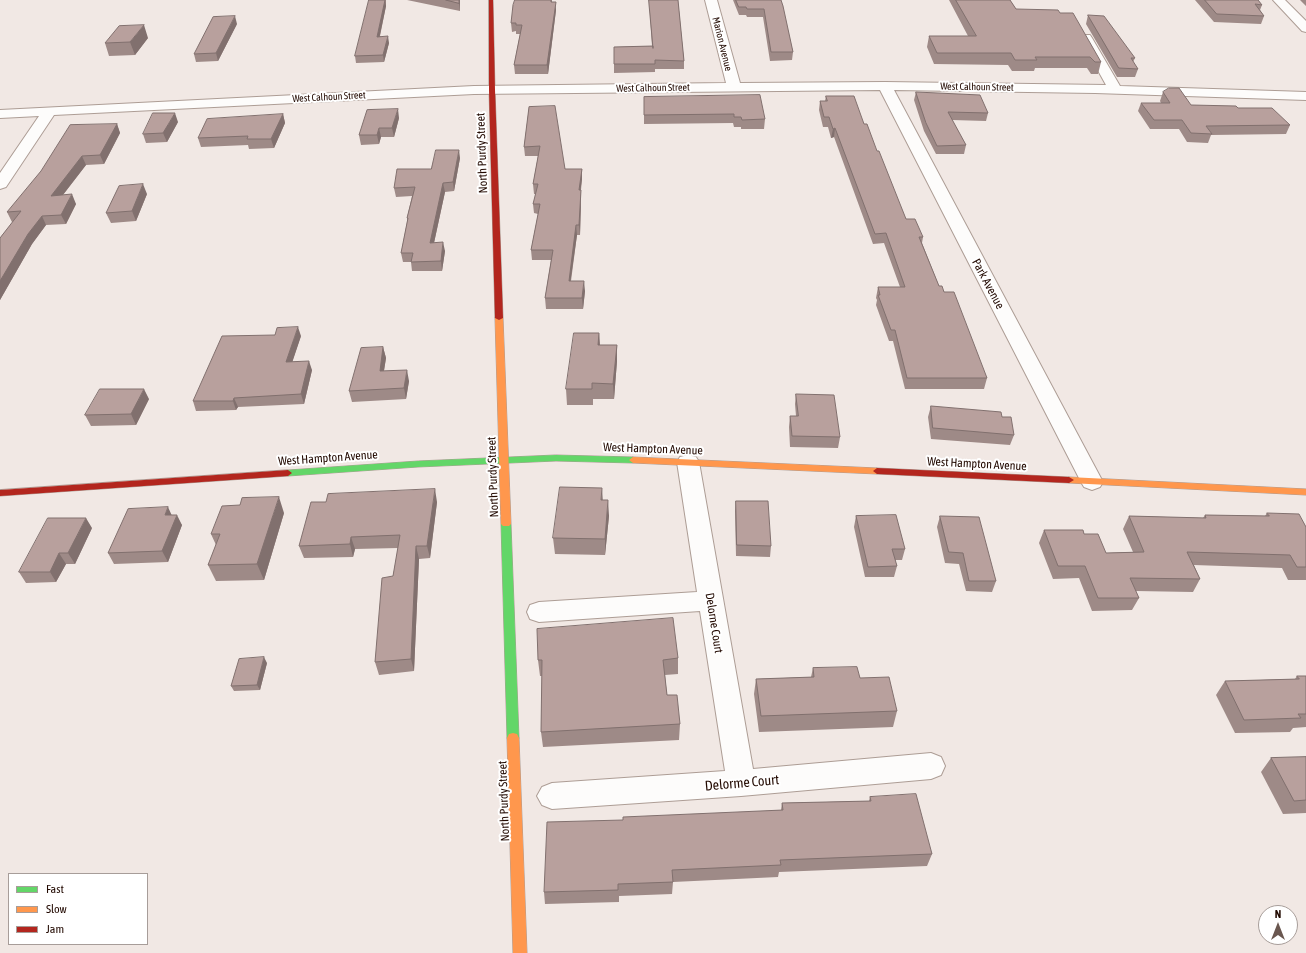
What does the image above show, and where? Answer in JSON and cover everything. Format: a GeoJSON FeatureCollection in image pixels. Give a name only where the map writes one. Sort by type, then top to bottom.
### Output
{"type":"FeatureCollection","features":[{"type":"Feature","properties":{"kind":"street","name":"North Purdy Street"},"geometry":{"type":"LineString","coordinates":[[492,0],[492,90],[520,953]]}},
{"type":"Feature","properties":{"kind":"street","name":"Marion Avenue"},"geometry":{"type":"LineString","coordinates":[[712,0],[734,87]]}},
{"type":"Feature","properties":{"kind":"street"},"geometry":{"type":"LineString","coordinates":[[1279,0],[1306,28]]}},
{"type":"Feature","properties":{"kind":"street"},"geometry":{"type":"LineString","coordinates":[[1081,29],[1115,89]]}},
{"type":"Feature","properties":{"kind":"street","name":"West Calhoun Street"},"geometry":{"type":"LineString","coordinates":[[0,114],[416,92],[492,90],[885,86],[1115,89],[1306,96]]}},
{"type":"Feature","properties":{"kind":"street","name":"Park Avenue"},"geometry":{"type":"LineString","coordinates":[[885,86],[1092,482]]}},
{"type":"Feature","properties":{"kind":"street"},"geometry":{"type":"LineString","coordinates":[[0,184],[49,112]]}},
{"type":"Feature","properties":{"kind":"street","name":"West Hampton Avenue"},"geometry":{"type":"LineString","coordinates":[[0,493],[504,459],[556,458],[688,462],[1306,492]]}},
{"type":"Feature","properties":{"kind":"street","name":"Delorne Court"},"geometry":{"type":"LineString","coordinates":[[688,462],[741,783]]}},
{"type":"Feature","properties":{"kind":"street"},"geometry":{"type":"LineString","coordinates":[[539,612],[711,601]]}},
{"type":"Feature","properties":{"kind":"street","name":"Delorme Court"},"geometry":{"type":"LineString","coordinates":[[552,796],[741,783],[931,766]]}},
{"type":"Feature","properties":{"kind":"building"},"geometry":{"type":"Polygon","coordinates":[[[369,0],[385,0],[377,37],[388,36],[383,55],[355,56],[369,0]]]}},
{"type":"Feature","properties":{"kind":"building"},"geometry":{"type":"Polygon","coordinates":[[[446,0],[459,0],[459,3],[446,0]]]}},
{"type":"Feature","properties":{"kind":"building"},"geometry":{"type":"Polygon","coordinates":[[[515,0],[551,0],[551,2],[556,2],[547,65],[514,65],[522,25],[511,23],[515,0]]]}},
{"type":"Feature","properties":{"kind":"building"},"geometry":{"type":"Polygon","coordinates":[[[649,0],[678,0],[684,61],[655,60],[655,64],[614,64],[614,47],[653,46],[649,0]]]}},
{"type":"Feature","properties":{"kind":"building"},"geometry":{"type":"Polygon","coordinates":[[[736,0],[781,0],[793,52],[771,52],[764,9],[747,9],[746,7],[739,7],[736,0]]]}},
{"type":"Feature","properties":{"kind":"building"},"geometry":{"type":"Polygon","coordinates":[[[956,0],[1010,0],[1016,9],[1058,10],[1060,13],[1073,13],[1101,62],[1095,62],[1090,57],[1035,57],[1037,60],[1015,60],[1011,53],[937,53],[929,36],[976,36],[956,0]]]}},
{"type":"Feature","properties":{"kind":"building"},"geometry":{"type":"Polygon","coordinates":[[[1205,0],[1258,0],[1262,5],[1255,4],[1264,16],[1217,14],[1205,0]]]}},
{"type":"Feature","properties":{"kind":"building"},"geometry":{"type":"Polygon","coordinates":[[[1088,15],[1104,16],[1135,58],[1131,58],[1138,69],[1119,68],[1088,15]]]}},
{"type":"Feature","properties":{"kind":"building"},"geometry":{"type":"Polygon","coordinates":[[[235,16],[216,53],[194,54],[213,17],[235,16]]]}},
{"type":"Feature","properties":{"kind":"building"},"geometry":{"type":"Polygon","coordinates":[[[144,25],[130,42],[105,43],[119,26],[144,25]]]}},
{"type":"Feature","properties":{"kind":"building"},"geometry":{"type":"Polygon","coordinates":[[[1169,88],[1179,88],[1191,105],[1236,106],[1238,108],[1272,108],[1290,125],[1206,126],[1212,134],[1191,133],[1182,120],[1154,120],[1141,103],[1170,103],[1163,92],[1169,88]]]}},
{"type":"Feature","properties":{"kind":"building"},"geometry":{"type":"Polygon","coordinates":[[[916,92],[980,95],[988,113],[948,112],[966,145],[937,146],[926,123],[916,92]]]}},
{"type":"Feature","properties":{"kind":"building"},"geometry":{"type":"Polygon","coordinates":[[[760,95],[765,119],[742,120],[741,117],[734,117],[734,114],[644,115],[644,97],[760,95]]]}},
{"type":"Feature","properties":{"kind":"building"},"geometry":{"type":"Polygon","coordinates":[[[826,96],[854,96],[864,124],[867,124],[877,151],[879,151],[906,219],[915,219],[923,237],[919,237],[939,286],[942,286],[944,292],[954,292],[987,378],[907,378],[895,330],[891,330],[878,295],[880,295],[878,287],[905,287],[886,233],[875,234],[835,128],[833,129],[829,117],[824,117],[820,101],[827,101],[826,96]]]}},
{"type":"Feature","properties":{"kind":"building"},"geometry":{"type":"Polygon","coordinates":[[[555,106],[565,169],[582,169],[579,190],[581,190],[579,225],[576,225],[569,281],[584,281],[582,298],[545,298],[553,250],[531,250],[540,204],[533,204],[538,184],[533,184],[540,146],[524,147],[529,107],[555,106]]]}},
{"type":"Feature","properties":{"kind":"building"},"geometry":{"type":"Polygon","coordinates":[[[398,109],[392,128],[379,128],[377,135],[359,135],[367,110],[398,109]]]}},
{"type":"Feature","properties":{"kind":"building"},"geometry":{"type":"Polygon","coordinates":[[[153,113],[175,113],[163,133],[143,134],[153,113]]]}},
{"type":"Feature","properties":{"kind":"building"},"geometry":{"type":"Polygon","coordinates":[[[283,114],[271,139],[247,139],[248,136],[198,138],[207,119],[283,114]]]}},
{"type":"Feature","properties":{"kind":"building"},"geometry":{"type":"Polygon","coordinates":[[[117,124],[100,155],[82,156],[51,196],[72,194],[61,215],[42,216],[28,234],[0,281],[0,238],[21,211],[7,212],[41,171],[70,125],[117,124]]]}},
{"type":"Feature","properties":{"kind":"building"},"geometry":{"type":"Polygon","coordinates":[[[436,150],[459,150],[453,182],[443,183],[430,243],[443,242],[441,261],[411,262],[413,253],[401,253],[407,218],[415,187],[394,188],[397,169],[431,169],[436,150]]]}},
{"type":"Feature","properties":{"kind":"building"},"geometry":{"type":"Polygon","coordinates":[[[143,184],[132,211],[106,213],[119,186],[143,184]]]}},
{"type":"Feature","properties":{"kind":"building"},"geometry":{"type":"Polygon","coordinates":[[[298,327],[286,362],[309,361],[301,394],[234,398],[233,401],[193,401],[222,336],[275,335],[277,328],[298,327]]]}},
{"type":"Feature","properties":{"kind":"building"},"geometry":{"type":"Polygon","coordinates":[[[574,333],[599,333],[598,345],[617,345],[613,384],[592,383],[592,389],[566,389],[574,333]]]}},
{"type":"Feature","properties":{"kind":"building"},"geometry":{"type":"Polygon","coordinates":[[[383,347],[380,371],[407,370],[404,388],[349,391],[361,348],[383,347]]]}},
{"type":"Feature","properties":{"kind":"building"},"geometry":{"type":"Polygon","coordinates":[[[100,389],[144,389],[131,414],[85,415],[100,389]]]}},
{"type":"Feature","properties":{"kind":"building"},"geometry":{"type":"Polygon","coordinates":[[[796,394],[834,395],[840,437],[792,436],[790,416],[798,416],[796,394]]]}},
{"type":"Feature","properties":{"kind":"building"},"geometry":{"type":"Polygon","coordinates":[[[931,406],[1001,412],[1002,417],[1011,417],[1014,435],[933,428],[931,406]]]}},
{"type":"Feature","properties":{"kind":"building"},"geometry":{"type":"Polygon","coordinates":[[[560,487],[602,488],[601,500],[608,500],[605,539],[553,538],[560,487]]]}},
{"type":"Feature","properties":{"kind":"building"},"geometry":{"type":"Polygon","coordinates":[[[435,489],[427,546],[416,546],[411,659],[375,662],[382,578],[393,576],[400,535],[351,537],[350,544],[299,546],[311,502],[326,502],[328,494],[435,489]]]}},
{"type":"Feature","properties":{"kind":"building"},"geometry":{"type":"Polygon","coordinates":[[[279,497],[257,564],[208,565],[220,534],[211,534],[222,506],[240,505],[242,498],[279,497]]]}},
{"type":"Feature","properties":{"kind":"building"},"geometry":{"type":"Polygon","coordinates":[[[736,501],[768,501],[771,546],[737,545],[736,501]]]}},
{"type":"Feature","properties":{"kind":"building"},"geometry":{"type":"Polygon","coordinates":[[[168,507],[165,515],[177,515],[162,551],[108,553],[128,509],[168,507]]]}},
{"type":"Feature","properties":{"kind":"building"},"geometry":{"type":"Polygon","coordinates":[[[1267,513],[1299,514],[1306,527],[1306,567],[1297,567],[1290,555],[1187,552],[1200,579],[1130,578],[1139,598],[1098,598],[1085,566],[1058,566],[1044,530],[1083,530],[1084,534],[1098,534],[1106,553],[1144,552],[1129,516],[1206,518],[1205,515],[1269,516],[1267,513]]]}},
{"type":"Feature","properties":{"kind":"building"},"geometry":{"type":"Polygon","coordinates":[[[896,515],[905,549],[892,549],[897,566],[868,567],[856,516],[896,515]]]}},
{"type":"Feature","properties":{"kind":"building"},"geometry":{"type":"Polygon","coordinates":[[[940,516],[979,517],[996,581],[969,581],[963,553],[949,552],[940,516]]]}},
{"type":"Feature","properties":{"kind":"building"},"geometry":{"type":"Polygon","coordinates":[[[48,518],[86,518],[68,553],[59,553],[50,572],[19,572],[48,518]]]}},
{"type":"Feature","properties":{"kind":"building"},"geometry":{"type":"Polygon","coordinates":[[[673,618],[678,658],[663,660],[667,695],[677,695],[680,724],[541,732],[542,660],[538,660],[537,629],[673,618]]]}},
{"type":"Feature","properties":{"kind":"building"},"geometry":{"type":"Polygon","coordinates":[[[264,657],[257,685],[231,686],[239,659],[264,657]]]}},
{"type":"Feature","properties":{"kind":"building"},"geometry":{"type":"Polygon","coordinates":[[[857,667],[860,678],[889,677],[897,711],[761,716],[756,679],[814,677],[813,668],[857,667]]]}},
{"type":"Feature","properties":{"kind":"building"},"geometry":{"type":"Polygon","coordinates":[[[1297,676],[1306,676],[1306,714],[1298,714],[1301,718],[1244,720],[1225,681],[1299,679],[1297,676]]]}},
{"type":"Feature","properties":{"kind":"building"},"geometry":{"type":"Polygon","coordinates":[[[1306,757],[1306,800],[1294,801],[1271,758],[1306,757]]]}},
{"type":"Feature","properties":{"kind":"building"},"geometry":{"type":"Polygon","coordinates":[[[916,794],[932,854],[780,860],[781,865],[672,870],[673,882],[618,884],[618,890],[544,892],[547,822],[623,820],[623,817],[783,810],[782,803],[871,801],[870,797],[916,794]]]}},
{"type":"Feature","properties":{"kind":"traffic: fast"},"geometry":{"type":"LineString","coordinates":[[288,473],[418,464],[556,458],[633,460]]}},
{"type":"Feature","properties":{"kind":"traffic: fast"},"geometry":{"type":"LineString","coordinates":[[506,524],[513,738]]}},
{"type":"Feature","properties":{"kind":"traffic: slow"},"geometry":{"type":"LineString","coordinates":[[499,318],[506,524]]}},
{"type":"Feature","properties":{"kind":"traffic: slow"},"geometry":{"type":"LineString","coordinates":[[633,460],[877,471]]}},
{"type":"Feature","properties":{"kind":"traffic: slow"},"geometry":{"type":"LineString","coordinates":[[1069,480],[1306,492]]}},
{"type":"Feature","properties":{"kind":"traffic: slow"},"geometry":{"type":"LineString","coordinates":[[513,738],[520,953]]}},
{"type":"Feature","properties":{"kind":"traffic: jam"},"geometry":{"type":"LineString","coordinates":[[491,0],[492,90],[499,318]]}},
{"type":"Feature","properties":{"kind":"traffic: jam"},"geometry":{"type":"LineString","coordinates":[[877,471],[1069,480]]}},
{"type":"Feature","properties":{"kind":"traffic: jam"},"geometry":{"type":"LineString","coordinates":[[0,493],[288,473]]}}]}
